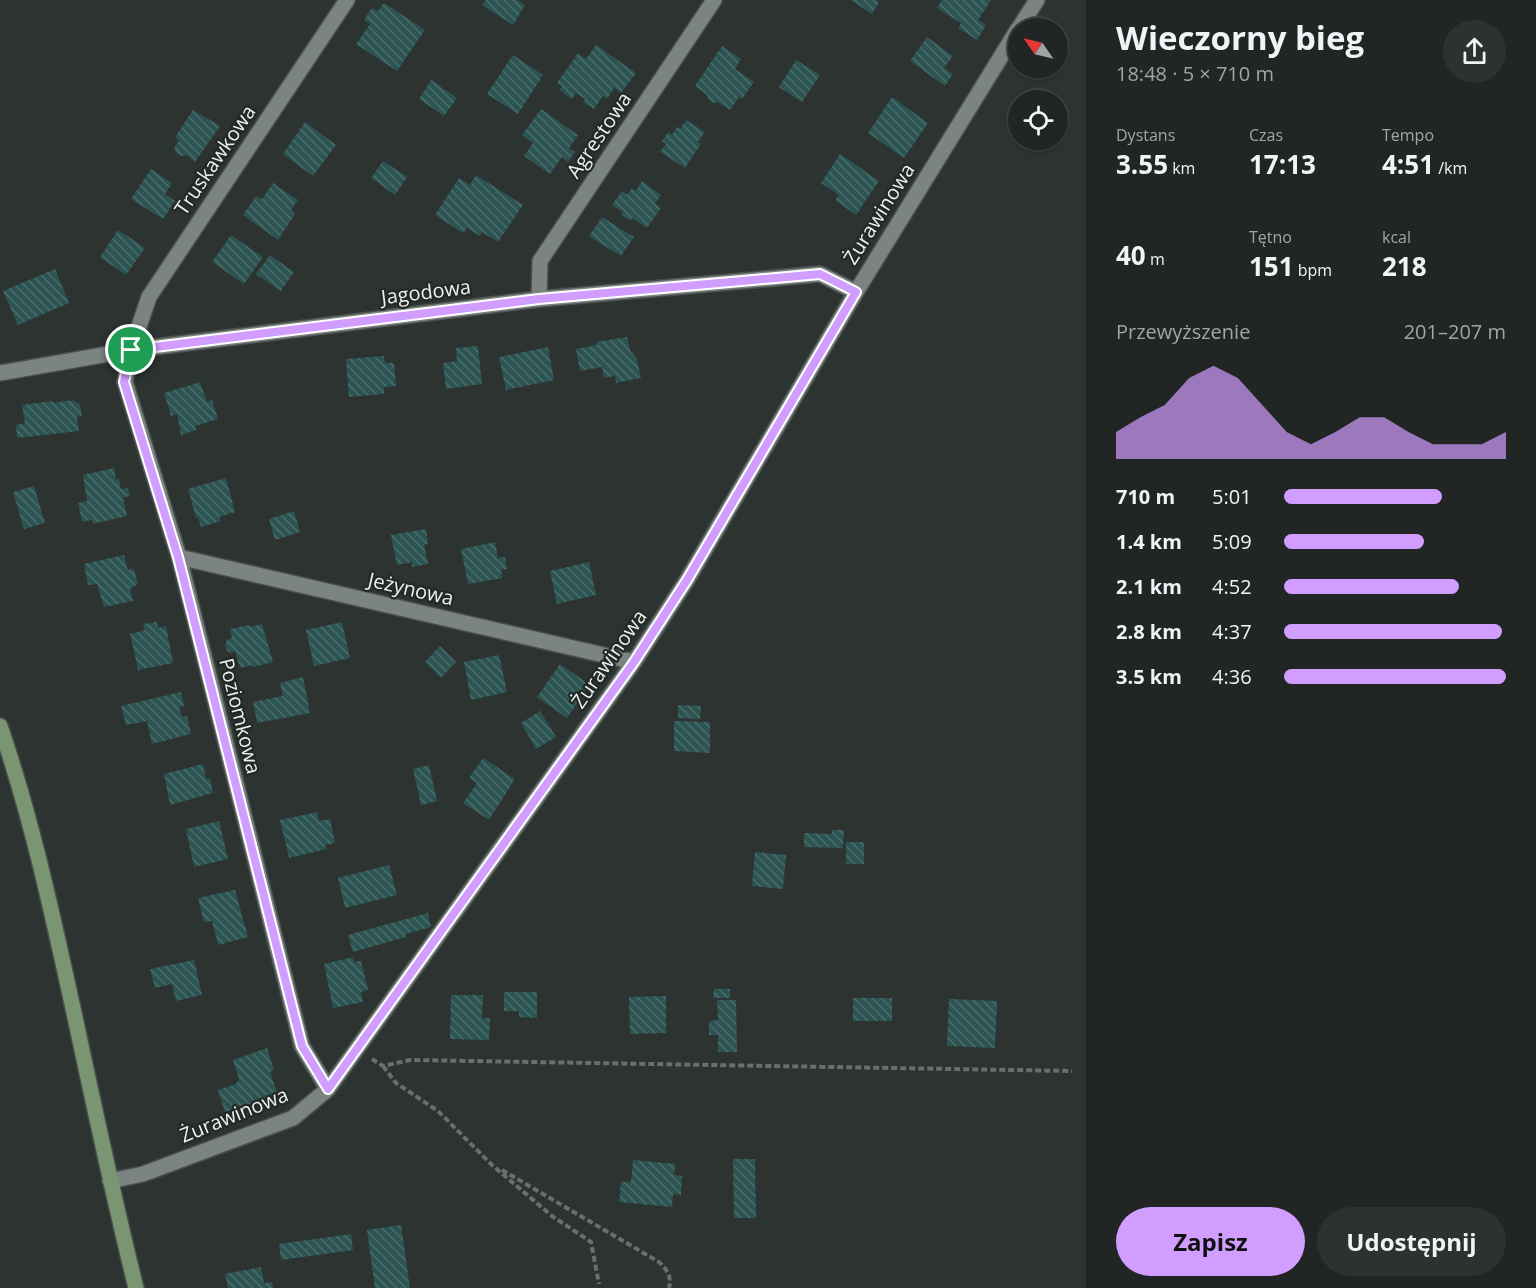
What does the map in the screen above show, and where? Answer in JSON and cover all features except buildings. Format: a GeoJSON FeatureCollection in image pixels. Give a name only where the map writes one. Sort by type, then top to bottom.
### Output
{"type":"FeatureCollection","features":[{"type":"Feature","properties":{"kind":"main road"},"geometry":{"type":"LineString","coordinates":[[0,726],[29,819],[136,1288]]}},
{"type":"Feature","properties":{"kind":"street","name":"Truskawkowa"},"geometry":{"type":"LineString","coordinates":[[131,350],[149,297],[347,0]]}},
{"type":"Feature","properties":{"kind":"street","name":"Agrestowa"},"geometry":{"type":"LineString","coordinates":[[539,299],[540,261],[714,0]]}},
{"type":"Feature","properties":{"kind":"street","name":"Żurawinowa"},"geometry":{"type":"LineString","coordinates":[[1025,18],[1036,0]]}},
{"type":"Feature","properties":{"kind":"street","name":"Żurawinowa"},"geometry":{"type":"LineString","coordinates":[[110,1181],[143,1174],[293,1118],[328,1089],[634,662],[687,580],[856,292],[1008,47]]}},
{"type":"Feature","properties":{"kind":"street","name":"Jagodowa"},"geometry":{"type":"LineString","coordinates":[[0,373],[131,350],[539,299],[820,274],[856,292]]}},
{"type":"Feature","properties":{"kind":"street","name":"Poziomkowa"},"geometry":{"type":"LineString","coordinates":[[131,350],[124,382],[178,557],[302,1046],[328,1089]]}},
{"type":"Feature","properties":{"kind":"street","name":"Jeżynowa"},"geometry":{"type":"LineString","coordinates":[[178,557],[634,662]]}},
{"type":"Feature","properties":{"kind":"path"},"geometry":{"type":"LineString","coordinates":[[356,1049],[383,1066],[396,1083],[438,1111],[492,1165],[552,1216],[591,1242],[599,1284]]}},
{"type":"Feature","properties":{"kind":"path"},"geometry":{"type":"LineString","coordinates":[[383,1066],[410,1060],[1072,1071]]}},
{"type":"Feature","properties":{"kind":"path"},"geometry":{"type":"LineString","coordinates":[[492,1165],[658,1262],[668,1270],[669,1288]]}},
{"type":"Feature","properties":{"kind":"route"},"geometry":{"type":"LineString","coordinates":[[820,274],[856,292],[687,580],[634,662],[328,1089],[302,1046],[178,557],[124,382],[131,350],[539,299],[820,274]]}}]}
